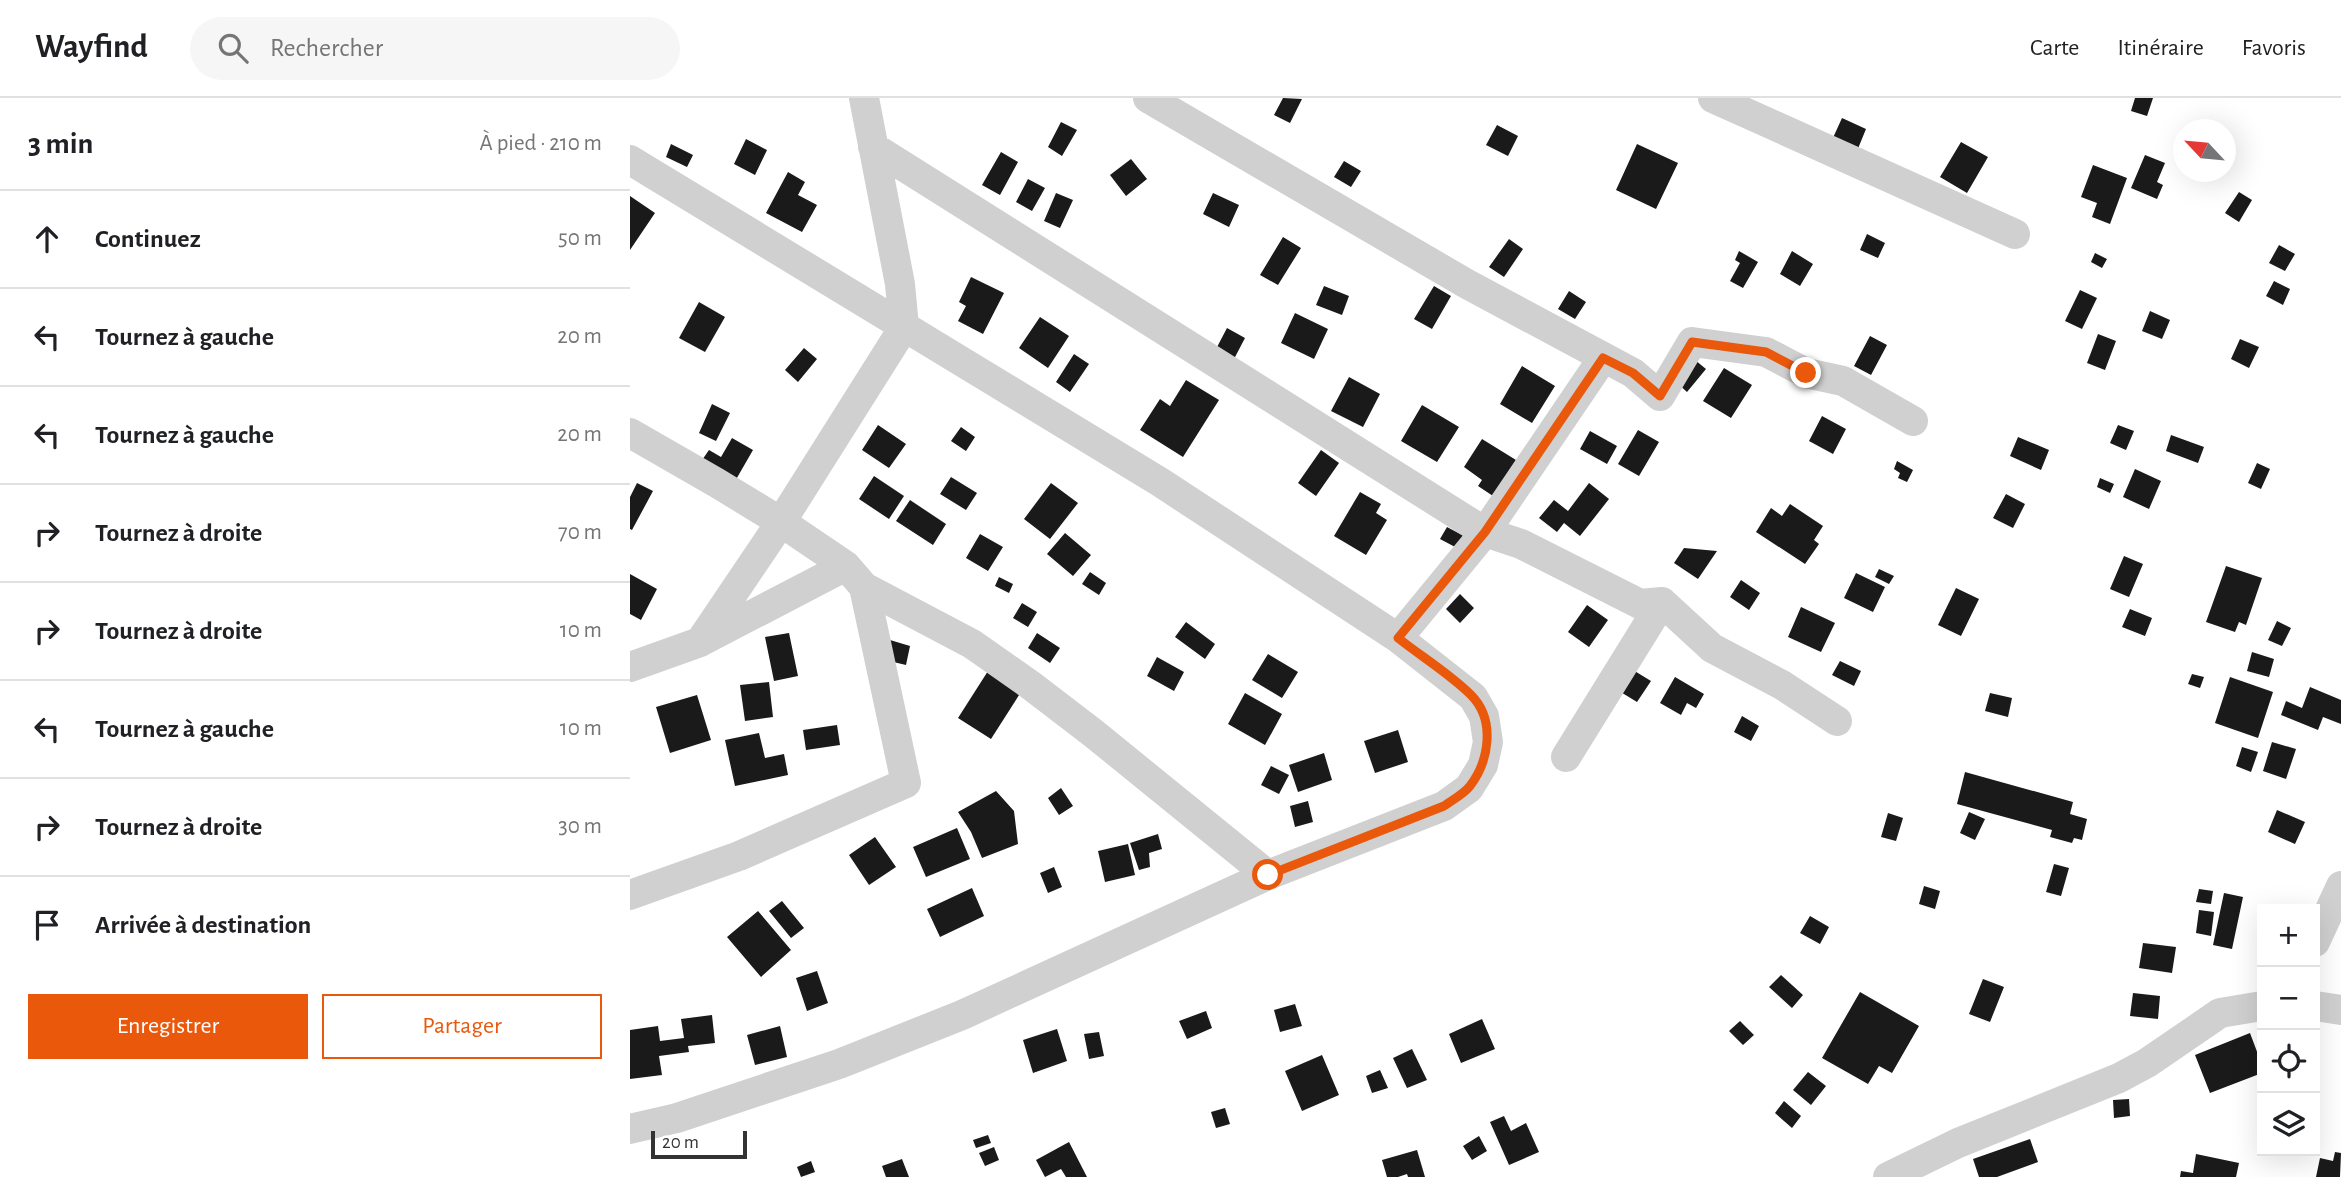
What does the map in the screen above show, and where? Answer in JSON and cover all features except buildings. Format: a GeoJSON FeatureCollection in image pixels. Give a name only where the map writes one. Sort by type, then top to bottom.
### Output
{"type":"FeatureCollection","features":[{"type":"Feature","properties":{"kind":"street"},"geometry":{"type":"LineString","coordinates":[[700,642],[781,522],[904,327],[900,284],[863,98]]}},
{"type":"Feature","properties":{"kind":"street"},"geometry":{"type":"LineString","coordinates":[[1148,98],[1467,284],[1633,373],[1660,396],[1692,342],[1766,352],[1806,373],[1843,382],[1913,421]]}},
{"type":"Feature","properties":{"kind":"street"},"geometry":{"type":"LineString","coordinates":[[1713,98],[2015,234]]}},
{"type":"Feature","properties":{"kind":"street"},"geometry":{"type":"LineString","coordinates":[[873,147],[1485,532],[1521,544],[1640,604],[1662,602],[1712,648],[1782,684],[1837,721]]}},
{"type":"Feature","properties":{"kind":"street"},"geometry":{"type":"LineString","coordinates":[[630,160],[1160,482],[1398,638],[1473,697],[1484,716],[1488,742],[1483,765],[1469,788],[1444,806],[1268,875],[962,1016],[839,1064],[677,1118],[630,1129]]}},
{"type":"Feature","properties":{"kind":"street"},"geometry":{"type":"LineString","coordinates":[[1398,638],[1485,532],[1603,358]]}},
{"type":"Feature","properties":{"kind":"street"},"geometry":{"type":"LineString","coordinates":[[630,433],[781,522],[855,577],[972,644],[1093,733],[1268,875]]}},
{"type":"Feature","properties":{"kind":"street"},"geometry":{"type":"LineString","coordinates":[[630,667],[700,642],[855,577]]}},
{"type":"Feature","properties":{"kind":"street"},"geometry":{"type":"LineString","coordinates":[[630,895],[739,856],[906,783],[855,577]]}},
{"type":"Feature","properties":{"kind":"street"},"geometry":{"type":"LineString","coordinates":[[1566,757],[1662,602]]}},
{"type":"Feature","properties":{"kind":"street"},"geometry":{"type":"LineString","coordinates":[[2320,931],[2341,886]]}},
{"type":"Feature","properties":{"kind":"street"},"geometry":{"type":"LineString","coordinates":[[1888,1177],[1958,1143],[2119,1078],[2147,1063],[2220,1013],[2257,1007]]}},
{"type":"Feature","properties":{"kind":"street"},"geometry":{"type":"LineString","coordinates":[[2320,1007],[2341,1010]]}},
{"type":"Feature","properties":{"kind":"route"},"geometry":{"type":"LineString","coordinates":[[1268,875],[1444,806],[1469,788],[1483,765],[1488,742],[1484,716],[1473,697],[1398,638],[1485,532],[1603,358],[1633,373],[1660,396],[1692,342],[1766,352],[1806,373]]}}]}
